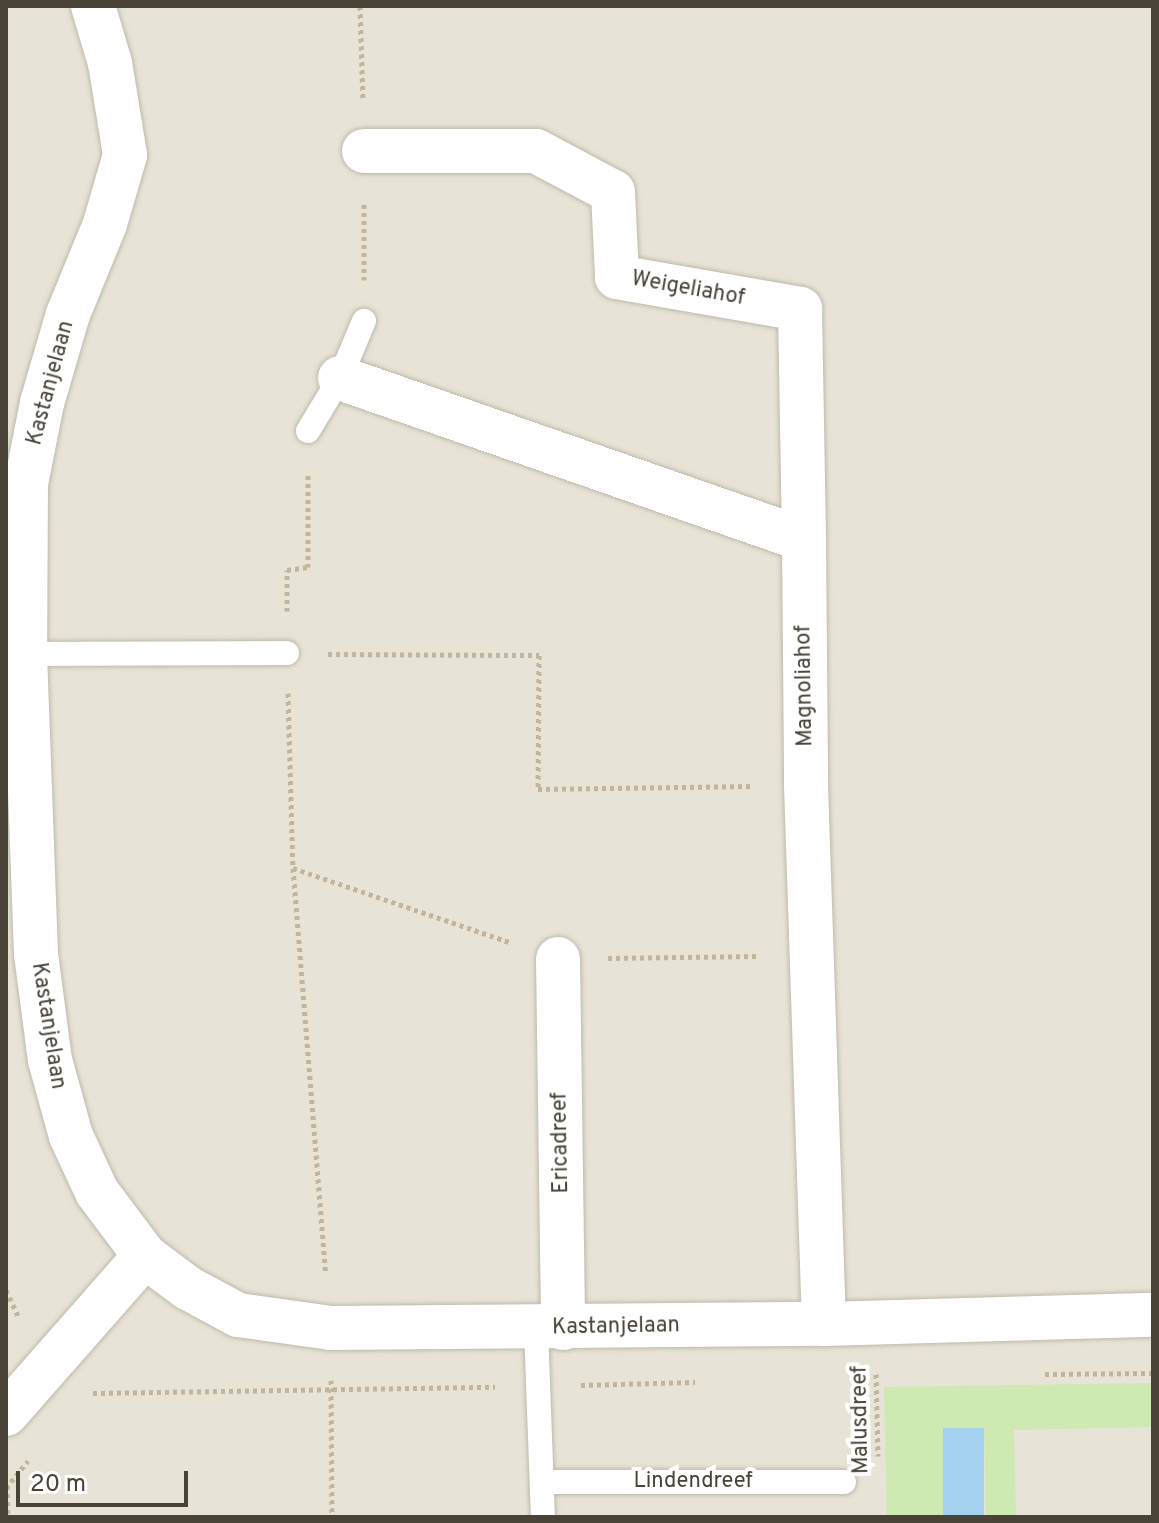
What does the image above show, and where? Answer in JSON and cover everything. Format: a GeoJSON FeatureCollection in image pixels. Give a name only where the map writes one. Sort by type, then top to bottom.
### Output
{"type":"FeatureCollection","features":[{"type":"Feature","properties":{"kind":"street","name":"Kastanjelaan"},"geometry":{"type":"LineString","coordinates":[[93,6],[110,63],[125,155],[105,224],[68,314],[42,403],[26,484],[21,955],[71,1136],[97,1192],[145,1256],[188,1288],[238,1315],[331,1328],[824,1324],[1153,1315]]}},
{"type":"Feature","properties":{"kind":"street","name":"Weigeliahof"},"geometry":{"type":"LineString","coordinates":[[364,151],[536,151],[613,192],[617,277],[800,309],[804,540]]}},
{"type":"Feature","properties":{"kind":"street"},"geometry":{"type":"LineString","coordinates":[[340,378],[804,540]]}},
{"type":"Feature","properties":{"kind":"street","name":"Magnoliahof"},"geometry":{"type":"LineString","coordinates":[[804,540],[806,785],[824,1324]]}},
{"type":"Feature","properties":{"kind":"street","name":"Ericadreef"},"geometry":{"type":"LineString","coordinates":[[549,1328],[558,959]]}},
{"type":"Feature","properties":{"kind":"street"},"geometry":{"type":"LineString","coordinates":[[6,1414],[145,1256]]}},
{"type":"Feature","properties":{"kind":"lane"},"geometry":{"type":"LineString","coordinates":[[308,431],[340,378],[364,321]]}},
{"type":"Feature","properties":{"kind":"lane"},"geometry":{"type":"LineString","coordinates":[[25,654],[287,653]]}},
{"type":"Feature","properties":{"kind":"lane"},"geometry":{"type":"LineString","coordinates":[[543,1517],[540,1386],[549,1328]]}},
{"type":"Feature","properties":{"kind":"lane","name":"Lindendreef"},"geometry":{"type":"LineString","coordinates":[[542,1482],[844,1482]]}},
{"type":"Feature","properties":{"kind":"path"},"geometry":{"type":"LineString","coordinates":[[360,6],[364,321]]}},
{"type":"Feature","properties":{"kind":"path"},"geometry":{"type":"LineString","coordinates":[[308,431],[308,567],[287,570],[287,653],[293,868],[331,1328],[332,1517]]}},
{"type":"Feature","properties":{"kind":"path"},"geometry":{"type":"LineString","coordinates":[[287,653],[539,655],[538,789],[806,785]]}},
{"type":"Feature","properties":{"kind":"path","name":"Malusdreef"},"geometry":{"type":"LineString","coordinates":[[875,1323],[878,1470]]}},
{"type":"Feature","properties":{"kind":"path"},"geometry":{"type":"LineString","coordinates":[[42,1370],[86,1393],[331,1391],[708,1381]]}},
{"type":"Feature","properties":{"kind":"path"},"geometry":{"type":"LineString","coordinates":[[1030,1375],[1153,1373]]}},
{"type":"Feature","properties":{"kind":"path"},"geometry":{"type":"LineString","coordinates":[[861,1377],[892,1376]]}},
{"type":"Feature","properties":{"kind":"path"},"geometry":{"type":"LineString","coordinates":[[7,1486],[8,1517]]}},
{"type":"Feature","properties":{"kind":"shaded area"},"geometry":{"type":"Polygon","coordinates":[[[6,6],[1153,6],[1153,1517],[6,1517],[6,6]]]}},
{"type":"Feature","properties":{"kind":"green space"},"geometry":{"type":"Polygon","coordinates":[[[1153,1383],[1153,1427],[1014,1430],[1016,1517],[986,1517],[984,1428],[943,1429],[945,1517],[887,1517],[884,1387],[1153,1383]]]}},
{"type":"Feature","properties":{"kind":"water"},"geometry":{"type":"Polygon","coordinates":[[[943,1428],[984,1428],[984,1517],[943,1517],[943,1428]]]}}]}
